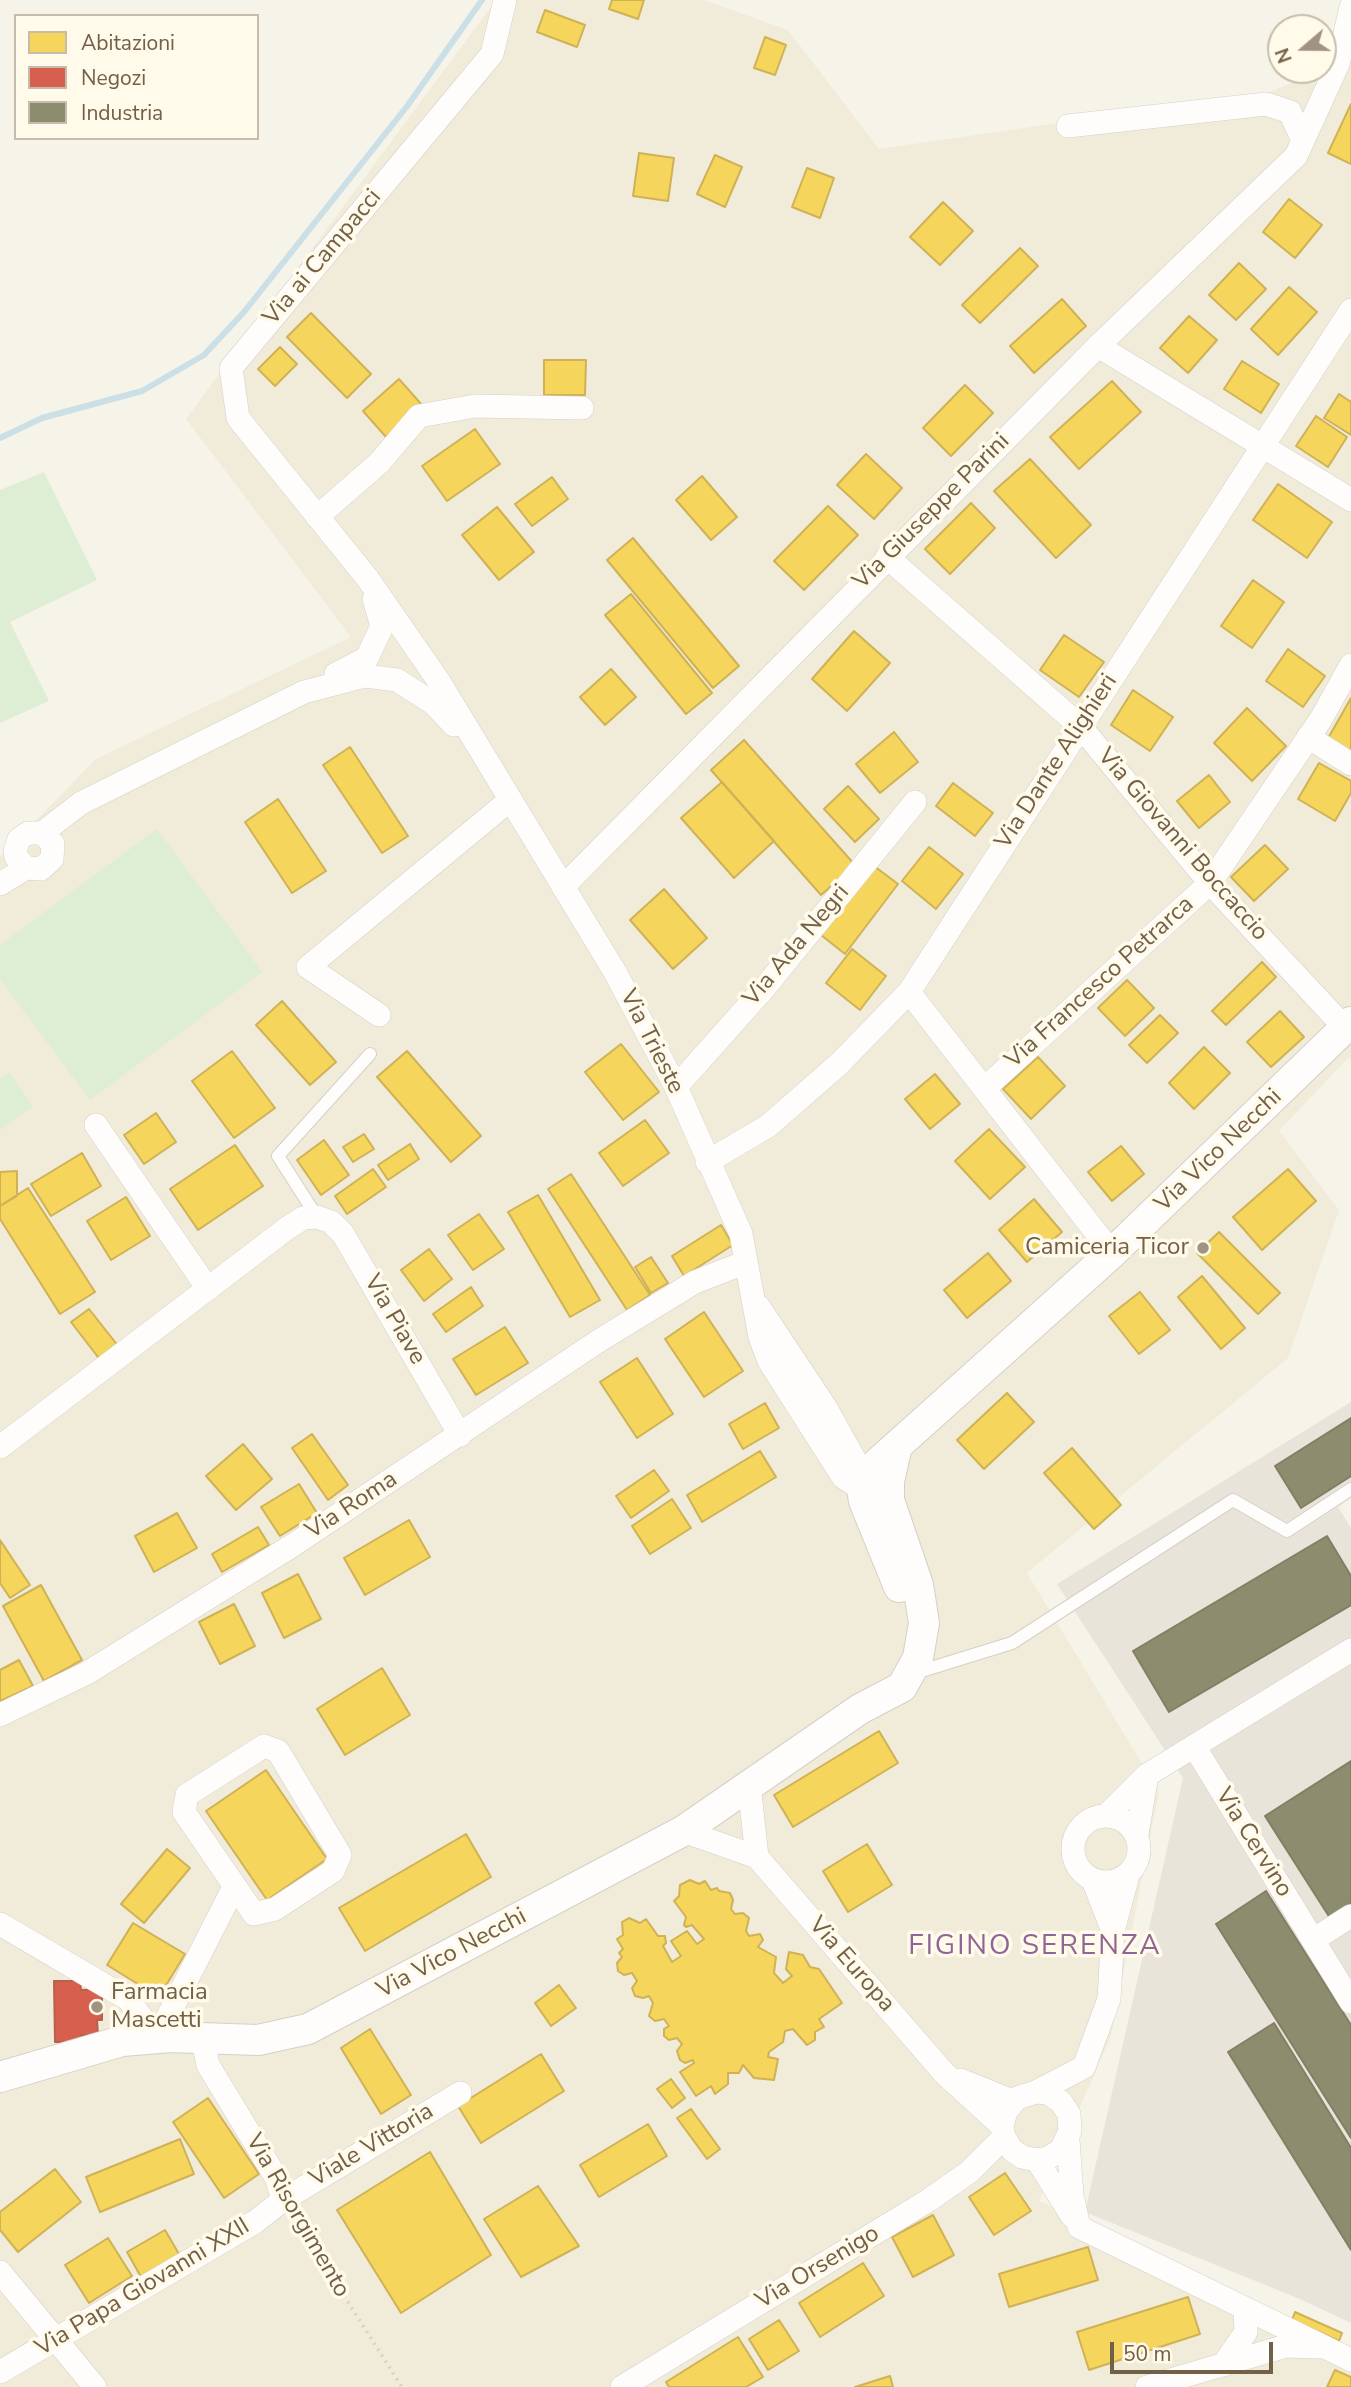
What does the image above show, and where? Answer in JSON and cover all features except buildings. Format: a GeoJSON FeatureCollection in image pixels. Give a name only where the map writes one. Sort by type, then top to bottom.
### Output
{"type":"FeatureCollection","features":[{"type":"Feature","properties":{"kind":"street","name":"Via ai Campacci"},"geometry":{"type":"LineString","coordinates":[[482,756],[438,680],[368,579],[238,418],[232,368],[492,54],[505,0]]}},
{"type":"Feature","properties":{"kind":"street","name":"Via Giuseppe Parini"},"geometry":{"type":"LineString","coordinates":[[563,887],[1098,346],[1296,156],[1338,64],[1351,7]]}},
{"type":"Feature","properties":{"kind":"street"},"geometry":{"type":"LineString","coordinates":[[1068,126],[1266,104],[1290,111],[1303,141]]}},
{"type":"Feature","properties":{"kind":"street","name":"Via Dante Alighieri"},"geometry":{"type":"LineString","coordinates":[[707,1162],[768,1126],[839,1064],[909,992],[1351,310]]}},
{"type":"Feature","properties":{"kind":"street"},"geometry":{"type":"LineString","coordinates":[[1098,346],[1263,449],[1351,500]]}},
{"type":"Feature","properties":{"kind":"street"},"geometry":{"type":"LineString","coordinates":[[317,517],[379,463],[419,416],[475,405],[582,408]]}},
{"type":"Feature","properties":{"kind":"street","name":"Via Giovanni Boccaccio"},"geometry":{"type":"LineString","coordinates":[[887,557],[1080,726],[1210,883],[1348,1025]]}},
{"type":"Feature","properties":{"kind":"street"},"geometry":{"type":"LineString","coordinates":[[48,840],[81,803],[304,692],[367,657],[382,626],[368,579]]}},
{"type":"Feature","properties":{"kind":"street","name":"Via Francesco Petrarca"},"geometry":{"type":"LineString","coordinates":[[985,1088],[1210,883],[1308,737],[1351,665]]}},
{"type":"Feature","properties":{"kind":"street"},"geometry":{"type":"LineString","coordinates":[[304,692],[365,676],[397,680],[433,703],[482,756]]}},
{"type":"Feature","properties":{"kind":"street"},"geometry":{"type":"LineString","coordinates":[[1308,737],[1351,764]]}},
{"type":"Feature","properties":{"kind":"street","name":"Via Trieste"},"geometry":{"type":"LineString","coordinates":[[482,756],[615,972],[676,1087],[741,1234],[751,1284],[826,1408],[865,1484]]}},
{"type":"Feature","properties":{"kind":"street"},"geometry":{"type":"LineString","coordinates":[[379,1015],[308,967],[510,800]]}},
{"type":"Feature","properties":{"kind":"street","name":"Via Ada Negri"},"geometry":{"type":"LineString","coordinates":[[676,1087],[766,986],[915,802]]}},
{"type":"Feature","properties":{"kind":"street"},"geometry":{"type":"LineString","coordinates":[[0,870],[21,860],[41,869],[47,865],[54,853],[48,840],[28,833],[19,839],[21,860],[0,884]]}},
{"type":"Feature","properties":{"kind":"street"},"geometry":{"type":"LineString","coordinates":[[909,992],[1112,1253]]}},
{"type":"Feature","properties":{"kind":"street","name":"Via Vico Necchi"},"geometry":{"type":"LineString","coordinates":[[860,1709],[895,1665],[904,1639],[905,1623],[901,1591],[865,1484],[1112,1253],[1348,1025]]}},
{"type":"Feature","properties":{"kind":"street"},"geometry":{"type":"LineString","coordinates":[[96,1125],[208,1289]]}},
{"type":"Feature","properties":{"kind":"street"},"geometry":{"type":"LineString","coordinates":[[0,1447],[286,1229],[303,1218],[317,1217]]}},
{"type":"Feature","properties":{"kind":"street","name":"Via Piave"},"geometry":{"type":"LineString","coordinates":[[317,1217],[331,1222],[358,1258],[460,1435]]}},
{"type":"Feature","properties":{"kind":"street","name":"Via Roma"},"geometry":{"type":"LineString","coordinates":[[0,1715],[88,1673],[460,1435],[600,1340],[695,1282],[736,1266],[751,1284]]}},
{"type":"Feature","properties":{"kind":"street"},"geometry":{"type":"LineString","coordinates":[[895,1455],[889,1500],[923,1601],[923,1643],[912,1674]]}},
{"type":"Feature","properties":{"kind":"street"},"geometry":{"type":"LineString","coordinates":[[865,1484],[891,1537],[908,1557]]}},
{"type":"Feature","properties":{"kind":"street"},"geometry":{"type":"LineString","coordinates":[[1128,1875],[1105,1883],[1093,1880],[1082,1872],[1075,1861],[1074,1840],[1086,1822],[1107,1815],[1147,1775],[1351,1650]]}},
{"type":"Feature","properties":{"kind":"street","name":"Via Vico Necchi"},"geometry":{"type":"LineString","coordinates":[[0,2077],[122,2041],[157,2038],[275,2038],[309,2029],[683,1831],[860,1709],[902,1687],[912,1674]]}},
{"type":"Feature","properties":{"kind":"street"},"geometry":{"type":"LineString","coordinates":[[264,1746],[278,1751],[340,1855],[333,1871],[275,1909],[254,1914],[234,1887],[184,1812],[187,1795],[264,1746]]}},
{"type":"Feature","properties":{"kind":"street","name":"Via Cervino"},"geometry":{"type":"LineString","coordinates":[[1194,1746],[1351,2002]]}},
{"type":"Feature","properties":{"kind":"street"},"geometry":{"type":"LineString","coordinates":[[1079,2227],[1072,2195],[1069,2114],[1109,1999],[1114,1931],[1128,1875],[1137,1863],[1140,1847],[1137,1834],[1147,1775]]}},
{"type":"Feature","properties":{"kind":"street"},"geometry":{"type":"LineString","coordinates":[[749,1784],[757,1857]]}},
{"type":"Feature","properties":{"kind":"street"},"geometry":{"type":"LineString","coordinates":[[1107,1815],[1121,1819],[1137,1834]]}},
{"type":"Feature","properties":{"kind":"street","name":"Via Europa"},"geometry":{"type":"LineString","coordinates":[[683,1831],[757,1857],[944,2073],[1003,2132]]}},
{"type":"Feature","properties":{"kind":"street"},"geometry":{"type":"LineString","coordinates":[[1093,1880],[1114,1931]]}},
{"type":"Feature","properties":{"kind":"street"},"geometry":{"type":"LineString","coordinates":[[0,1924],[128,1999],[157,2038],[234,1887]]}},
{"type":"Feature","properties":{"kind":"street"},"geometry":{"type":"LineString","coordinates":[[1313,1940],[1351,1916]]}},
{"type":"Feature","properties":{"kind":"street","name":"Via Risorgimento"},"geometry":{"type":"LineString","coordinates":[[203,2040],[208,2065],[277,2179],[283,2200]]}},
{"type":"Feature","properties":{"kind":"street"},"geometry":{"type":"LineString","coordinates":[[1037,2092],[1084,2067]]}},
{"type":"Feature","properties":{"kind":"street"},"geometry":{"type":"LineString","coordinates":[[944,2073],[1012,2101]]}},
{"type":"Feature","properties":{"kind":"street","name":"Viale Vittoria"},"geometry":{"type":"LineString","coordinates":[[283,2200],[460,2093]]}},
{"type":"Feature","properties":{"kind":"street"},"geometry":{"type":"LineString","coordinates":[[1069,2114],[1061,2102],[1048,2094],[1025,2093],[1012,2101],[1006,2111],[1003,2132],[1012,2150],[1030,2159],[1079,2227],[1351,2360]]}},
{"type":"Feature","properties":{"kind":"street","name":"Via Orsenigo"},"geometry":{"type":"LineString","coordinates":[[622,2387],[929,2200],[969,2172],[1003,2132]]}},
{"type":"Feature","properties":{"kind":"street"},"geometry":{"type":"LineString","coordinates":[[969,2172],[1030,2159],[1048,2158],[1061,2150],[1068,2140]]}},
{"type":"Feature","properties":{"kind":"street","name":"Via Papa Giovanni XXII"},"geometry":{"type":"LineString","coordinates":[[0,2372],[255,2222],[283,2200]]}},
{"type":"Feature","properties":{"kind":"street"},"geometry":{"type":"LineString","coordinates":[[0,2272],[95,2387]]}},
{"type":"Feature","properties":{"kind":"street"},"geometry":{"type":"LineString","coordinates":[[1223,2365],[1246,2332],[1245,2308]]}},
{"type":"Feature","properties":{"kind":"street"},"geometry":{"type":"LineString","coordinates":[[1147,2387],[1286,2346],[1327,2348]]}},
{"type":"Feature","properties":{"kind":"lane","name":"Via Piave"},"geometry":{"type":"LineString","coordinates":[[317,1217],[278,1156],[370,1054]]}},
{"type":"Feature","properties":{"kind":"lane"},"geometry":{"type":"LineString","coordinates":[[912,1674],[1012,1643],[1233,1500],[1287,1531],[1351,1489]]}},
{"type":"Feature","properties":{"kind":"path","name":"Via Risorgimento"},"geometry":{"type":"LineString","coordinates":[[283,2200],[402,2387]]}},
{"type":"Feature","properties":{"kind":"shaded area"},"geometry":{"type":"Polygon","coordinates":[[[496,0],[704,0],[788,30],[879,149],[1270,92],[1289,84],[1337,84],[1337,64],[1351,58],[1351,1060],[1348,1058],[1279,1131],[1339,1210],[1288,1358],[1027,1573],[1159,1792],[1111,2036],[1039,2201],[1351,2347],[1351,2387],[0,2387],[0,857],[96,759],[351,637],[186,419],[496,0]]]}},
{"type":"Feature","properties":{"kind":"shaded area"},"geometry":{"type":"Polygon","coordinates":[[[1351,1402],[1351,1498],[1338,1507],[1351,1528],[1351,2323],[1300,2299],[1085,2212],[1183,1778],[1057,1584],[1351,1402]]]}},
{"type":"Feature","properties":{"kind":"green space"},"geometry":{"type":"Polygon","coordinates":[[[44,472],[97,580],[10,622],[49,701],[0,723],[0,490],[44,472]]]}},
{"type":"Feature","properties":{"kind":"green space"},"geometry":{"type":"Polygon","coordinates":[[[157,829],[262,972],[90,1100],[0,979],[0,945],[157,829]]]}},
{"type":"Feature","properties":{"kind":"green space"},"geometry":{"type":"Polygon","coordinates":[[[10,1073],[33,1107],[0,1130],[0,1079],[10,1073]]]}},
{"type":"Feature","properties":{"kind":"waterway"},"geometry":{"type":"LineString","coordinates":[[0,438],[42,418],[142,391],[204,355],[244,312],[408,105],[482,0]]}},
{"type":"Feature","properties":{"kind":"place","name":"Camiceria Ticor"},"geometry":{"type":"Point","coordinates":[1203,1248]}},
{"type":"Feature","properties":{"kind":"place","name":"Farmacia Mascetti"},"geometry":{"type":"Point","coordinates":[97,2007]}},
{"type":"Feature","properties":{"kind":"district","name":"FIGINO SERENZA"},"geometry":{"type":"Point","coordinates":[1035,1947]}}]}
